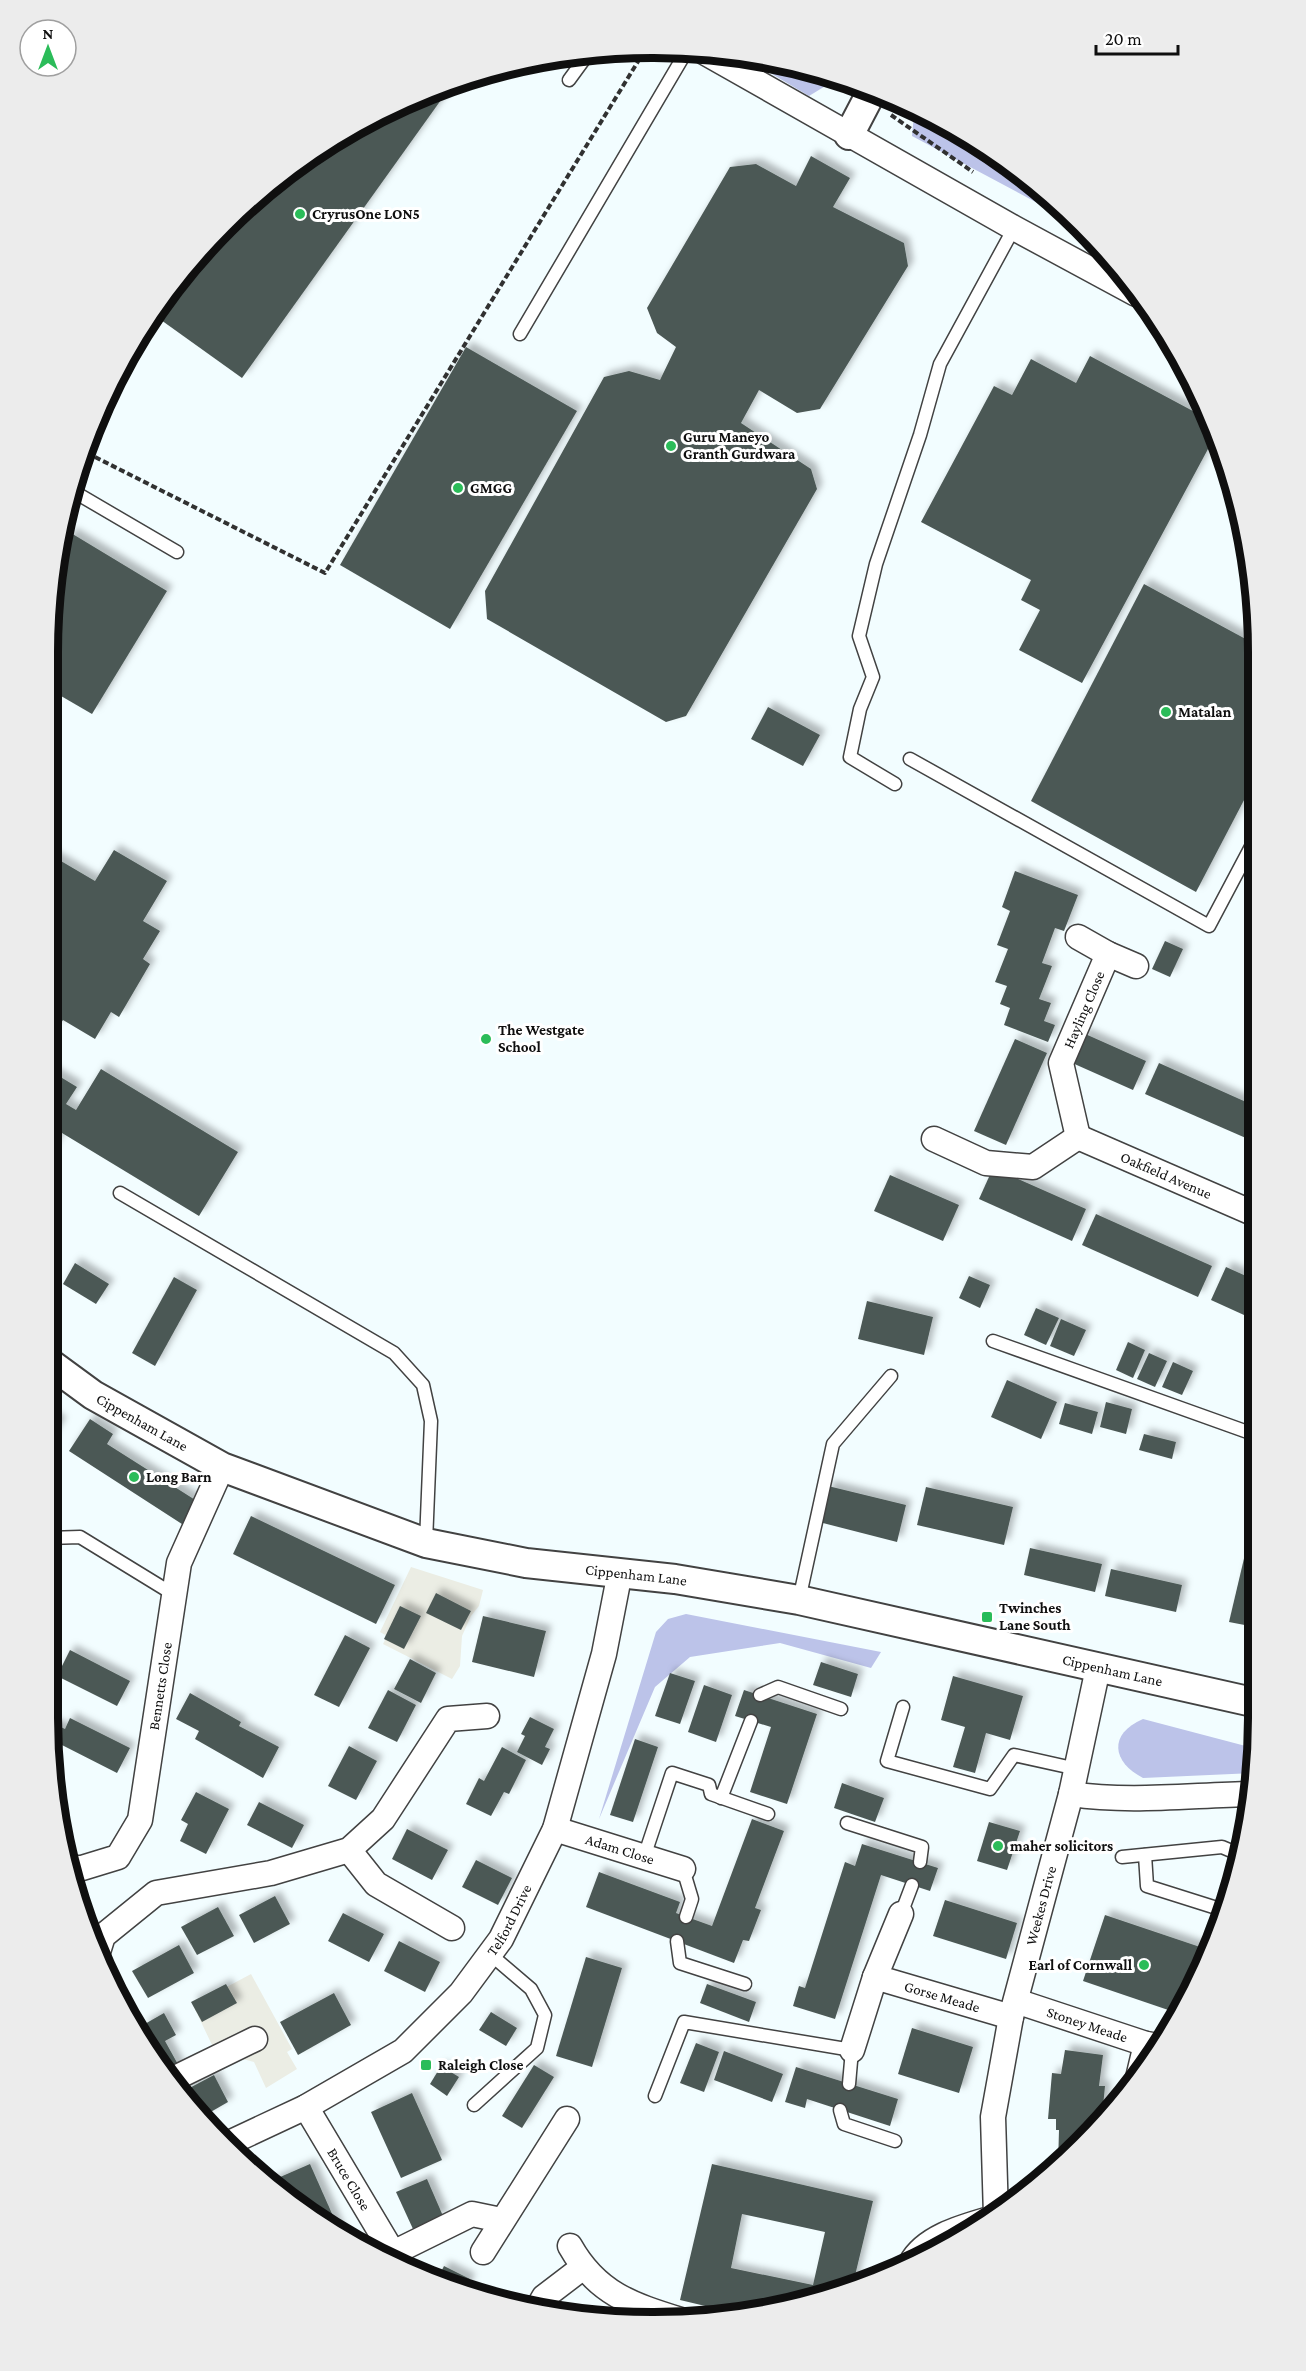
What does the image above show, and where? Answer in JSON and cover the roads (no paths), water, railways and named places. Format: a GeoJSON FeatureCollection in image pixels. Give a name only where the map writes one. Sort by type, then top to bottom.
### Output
{"type":"FeatureCollection","features":[{"type":"Feature","properties":{"kind":"street"},"geometry":{"type":"LineString","coordinates":[[724,63],[1121,286]]}},
{"type":"Feature","properties":{"kind":"street"},"geometry":{"type":"LineString","coordinates":[[849,135],[868,99]]}},
{"type":"Feature","properties":{"kind":"street","name":"Hayling Close"},"geometry":{"type":"LineString","coordinates":[[1078,937],[1136,966]]}},
{"type":"Feature","properties":{"kind":"street","name":"Hayling Close"},"geometry":{"type":"LineString","coordinates":[[1078,1137],[1060,1063],[1108,954]]}},
{"type":"Feature","properties":{"kind":"street"},"geometry":{"type":"LineString","coordinates":[[934,1139],[986,1163],[1033,1167],[1078,1137]]}},
{"type":"Feature","properties":{"kind":"street","name":"Oakfield Avenue"},"geometry":{"type":"LineString","coordinates":[[1078,1137],[1248,1211]]}},
{"type":"Feature","properties":{"kind":"street","name":"Cippenham Lane"},"geometry":{"type":"LineString","coordinates":[[58,1369],[93,1395],[222,1467],[426,1544],[526,1563],[620,1572],[799,1600],[1248,1701]]}},
{"type":"Feature","properties":{"kind":"street","name":"Bennetts Close"},"geometry":{"type":"LineString","coordinates":[[78,1868],[118,1857],[140,1820],[179,1563],[222,1467]]}},
{"type":"Feature","properties":{"kind":"street","name":"Telford Drive"},"geometry":{"type":"LineString","coordinates":[[236,2141],[306,2106],[403,2051],[461,1993],[501,1939],[555,1829],[604,1654],[620,1572]]}},
{"type":"Feature","properties":{"kind":"street","name":"Weekes Drive"},"geometry":{"type":"LineString","coordinates":[[995,2204],[993,2116],[1013,2009],[1071,1794],[1098,1668]]}},
{"type":"Feature","properties":{"kind":"street"},"geometry":{"type":"LineString","coordinates":[[102,1940],[103,1936],[156,1893],[271,1873],[349,1850],[383,1819],[448,1719],[488,1716]]}},
{"type":"Feature","properties":{"kind":"street"},"geometry":{"type":"LineString","coordinates":[[1071,1794],[1111,1800],[1180,1795],[1242,1794]]}},
{"type":"Feature","properties":{"kind":"street","name":"Adam Close"},"geometry":{"type":"LineString","coordinates":[[555,1829],[683,1869]]}},
{"type":"Feature","properties":{"kind":"street"},"geometry":{"type":"LineString","coordinates":[[349,1850],[376,1884],[452,1928]]}},
{"type":"Feature","properties":{"kind":"street"},"geometry":{"type":"LineString","coordinates":[[852,2050],[875,1977],[901,1914]]}},
{"type":"Feature","properties":{"kind":"street","name":"Gorse Meade"},"geometry":{"type":"LineString","coordinates":[[875,1977],[1013,2009]]}},
{"type":"Feature","properties":{"kind":"street","name":"Stoney Meade"},"geometry":{"type":"LineString","coordinates":[[1013,2009],[1149,2044]]}},
{"type":"Feature","properties":{"kind":"street"},"geometry":{"type":"LineString","coordinates":[[178,2076],[255,2039]]}},
{"type":"Feature","properties":{"kind":"street","name":"Bruce Close"},"geometry":{"type":"LineString","coordinates":[[306,2106],[389,2250]]}},
{"type":"Feature","properties":{"kind":"street"},"geometry":{"type":"LineString","coordinates":[[483,2252],[501,2220],[567,2119]]}},
{"type":"Feature","properties":{"kind":"street","name":"Bruce Close"},"geometry":{"type":"LineString","coordinates":[[399,2255],[472,2214],[501,2220]]}},
{"type":"Feature","properties":{"kind":"street"},"geometry":{"type":"LineString","coordinates":[[570,2246],[582,2268],[628,2303],[656,2312]]}},
{"type":"Feature","properties":{"kind":"street"},"geometry":{"type":"LineString","coordinates":[[541,2302],[544,2297],[582,2268]]}},
{"type":"Feature","properties":{"kind":"lane"},"geometry":{"type":"LineString","coordinates":[[520,334],[682,59]]}},
{"type":"Feature","properties":{"kind":"lane"},"geometry":{"type":"LineString","coordinates":[[569,80],[581,63]]}},
{"type":"Feature","properties":{"kind":"lane"},"geometry":{"type":"LineString","coordinates":[[895,784],[850,757],[860,709],[873,677],[859,636],[876,564],[920,435],[940,364],[1014,228]]}},
{"type":"Feature","properties":{"kind":"lane"},"geometry":{"type":"LineString","coordinates":[[80,495],[177,552]]}},
{"type":"Feature","properties":{"kind":"lane"},"geometry":{"type":"LineString","coordinates":[[910,759],[1209,926],[1248,852]]}},
{"type":"Feature","properties":{"kind":"lane"},"geometry":{"type":"LineString","coordinates":[[120,1193],[393,1353],[423,1385],[430,1421],[426,1544]]}},
{"type":"Feature","properties":{"kind":"lane"},"geometry":{"type":"LineString","coordinates":[[993,1341],[1248,1432]]}},
{"type":"Feature","properties":{"kind":"lane"},"geometry":{"type":"LineString","coordinates":[[799,1600],[833,1444],[891,1376]]}},
{"type":"Feature","properties":{"kind":"lane"},"geometry":{"type":"LineString","coordinates":[[58,1538],[80,1537],[173,1594]]}},
{"type":"Feature","properties":{"kind":"lane"},"geometry":{"type":"LineString","coordinates":[[760,1695],[778,1687],[841,1709]]}},
{"type":"Feature","properties":{"kind":"lane"},"geometry":{"type":"LineString","coordinates":[[903,1707],[887,1761],[990,1789],[1014,1755],[1077,1769]]}},
{"type":"Feature","properties":{"kind":"lane"},"geometry":{"type":"LineString","coordinates":[[721,1798],[750,1720]]}},
{"type":"Feature","properties":{"kind":"lane"},"geometry":{"type":"LineString","coordinates":[[644,1857],[672,1773],[709,1785],[711,1794],[768,1814]]}},
{"type":"Feature","properties":{"kind":"lane"},"geometry":{"type":"LineString","coordinates":[[847,1823],[922,1847],[920,1862]]}},
{"type":"Feature","properties":{"kind":"lane"},"geometry":{"type":"LineString","coordinates":[[1122,1857],[1222,1847],[1232,1851]]}},
{"type":"Feature","properties":{"kind":"lane"},"geometry":{"type":"LineString","coordinates":[[1145,1855],[1147,1886],[1216,1908]]}},
{"type":"Feature","properties":{"kind":"lane"},"geometry":{"type":"LineString","coordinates":[[683,1869],[692,1899],[686,1917]]}},
{"type":"Feature","properties":{"kind":"lane"},"geometry":{"type":"LineString","coordinates":[[901,1914],[912,1885]]}},
{"type":"Feature","properties":{"kind":"lane"},"geometry":{"type":"LineString","coordinates":[[677,1941],[681,1963],[745,1984]]}},
{"type":"Feature","properties":{"kind":"lane"},"geometry":{"type":"LineString","coordinates":[[474,2105],[537,2048],[545,2015],[531,1989],[490,1954]]}},
{"type":"Feature","properties":{"kind":"lane"},"geometry":{"type":"LineString","coordinates":[[655,2097],[684,2022],[852,2050],[849,2084]]}},
{"type":"Feature","properties":{"kind":"lane"},"geometry":{"type":"LineString","coordinates":[[840,2110],[844,2124],[895,2141]]}},
{"type":"Feature","properties":{"kind":"place","name":"CryrusOne LON5"},"geometry":{"type":"Point","coordinates":[300,214]}},
{"type":"Feature","properties":{"kind":"place","name":"Guru Maneyo Granth Gurdwara"},"geometry":{"type":"Point","coordinates":[671,446]}},
{"type":"Feature","properties":{"kind":"place","name":"GMGG"},"geometry":{"type":"Point","coordinates":[458,488]}},
{"type":"Feature","properties":{"kind":"place","name":"Matalan"},"geometry":{"type":"Point","coordinates":[1166,712]}},
{"type":"Feature","properties":{"kind":"place","name":"The Westgate School"},"geometry":{"type":"Point","coordinates":[486,1039]}},
{"type":"Feature","properties":{"kind":"place","name":"Long Barn"},"geometry":{"type":"Point","coordinates":[134,1477]}},
{"type":"Feature","properties":{"kind":"place","name":"Twinches Lane South"},"geometry":{"type":"Point","coordinates":[987,1617]}},
{"type":"Feature","properties":{"kind":"place","name":"maher solicitors"},"geometry":{"type":"Point","coordinates":[998,1846]}},
{"type":"Feature","properties":{"kind":"place","name":"Earl of Cornwall"},"geometry":{"type":"Point","coordinates":[1144,1965]}},
{"type":"Feature","properties":{"kind":"place","name":"Raleigh Close"},"geometry":{"type":"Point","coordinates":[426,2065]}}]}
